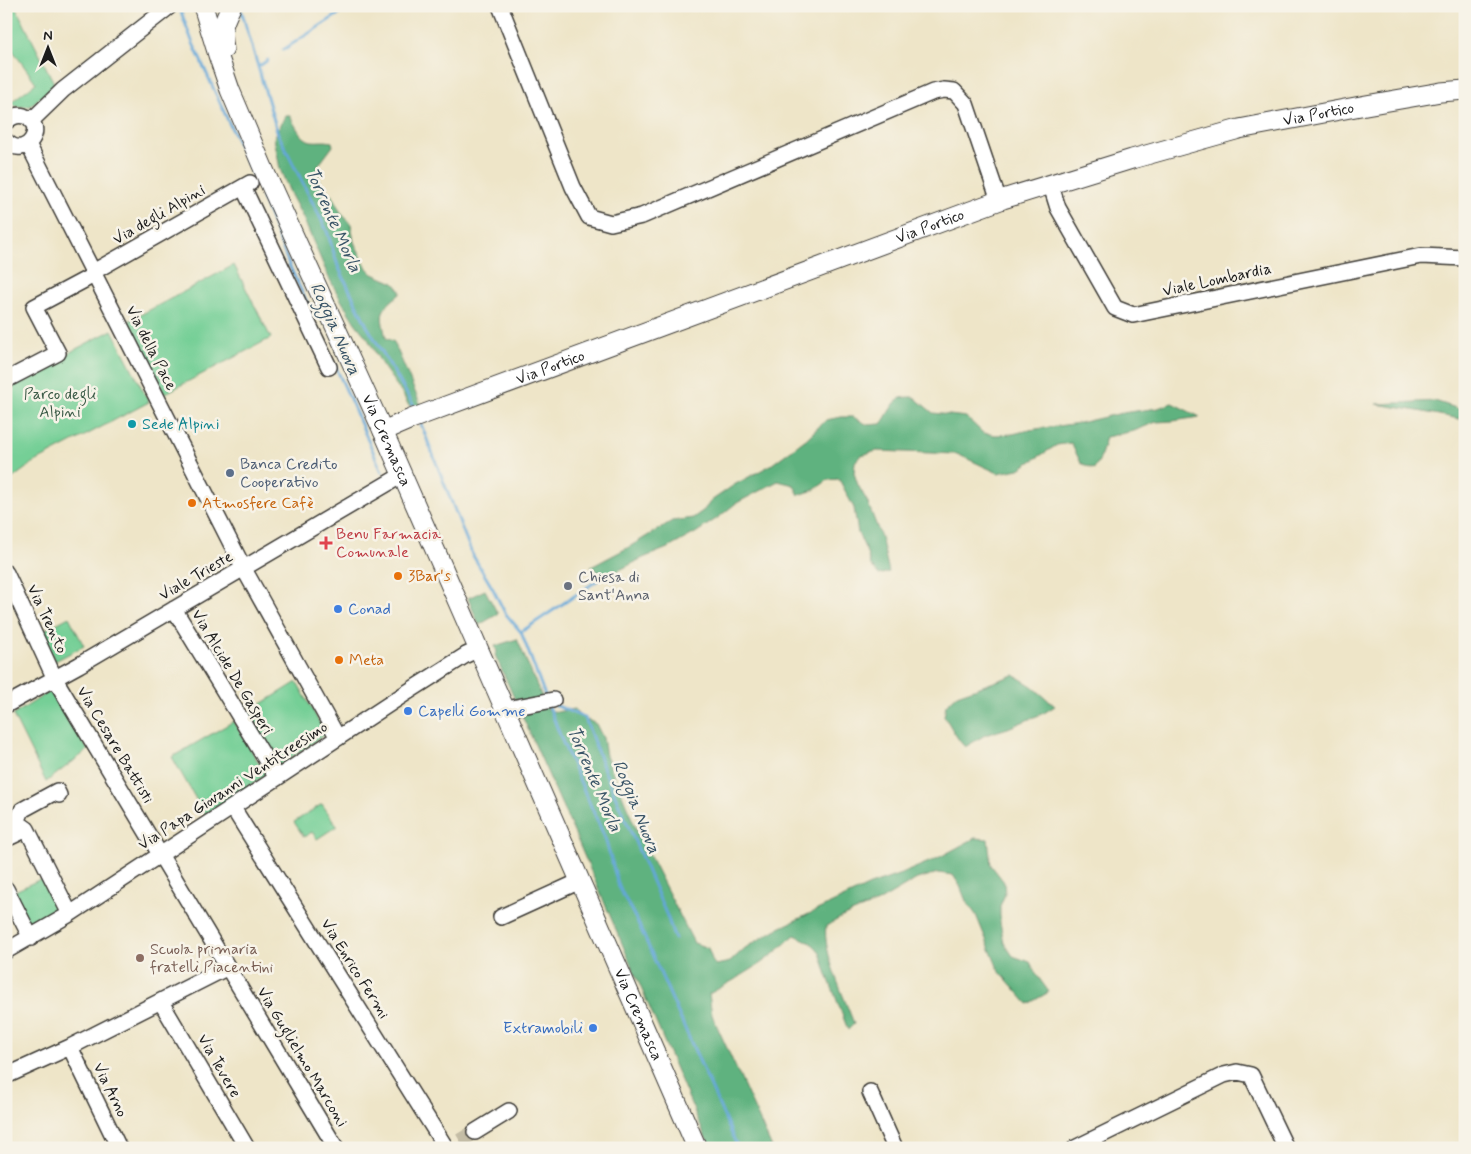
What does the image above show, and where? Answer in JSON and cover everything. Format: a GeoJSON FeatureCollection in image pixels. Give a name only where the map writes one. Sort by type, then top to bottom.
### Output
{"type":"FeatureCollection","features":[{"type":"Feature","properties":{"kind":"main road","name":"Via Cremasca"},"geometry":{"type":"LineString","coordinates":[[203,6],[230,90],[266,177],[399,467],[697,1148]]}},
{"type":"Feature","properties":{"kind":"main road","name":"Via Cremasca"},"geometry":{"type":"LineString","coordinates":[[212,6],[216,8],[232,7]]}},
{"type":"Feature","properties":{"kind":"main road","name":"Via Cremasca"},"geometry":{"type":"LineString","coordinates":[[230,90],[222,39],[223,24],[232,7]]}},
{"type":"Feature","properties":{"kind":"main road","name":"Via Portico"},"geometry":{"type":"LineString","coordinates":[[383,431],[1003,199],[1239,129],[1441,92],[1465,90]]}},
{"type":"Feature","properties":{"kind":"main road"},"geometry":{"type":"LineString","coordinates":[[399,467],[397,443],[402,431],[411,419]]}},
{"type":"Feature","properties":{"kind":"street"},"geometry":{"type":"LineString","coordinates":[[31,121],[63,90],[170,6]]}},
{"type":"Feature","properties":{"kind":"street"},"geometry":{"type":"LineString","coordinates":[[500,6],[573,187],[590,217],[611,223],[642,216],[933,92],[944,90],[954,91],[966,104],[998,198],[1003,199]]}},
{"type":"Feature","properties":{"kind":"street"},"geometry":{"type":"LineString","coordinates":[[6,141],[21,147],[28,144],[33,138],[34,133],[34,126],[25,117],[13,116],[7,119]]}},
{"type":"Feature","properties":{"kind":"street","name":"Via della Pace"},"geometry":{"type":"LineString","coordinates":[[28,144],[244,568],[338,738]]}},
{"type":"Feature","properties":{"kind":"street","name":"Viale Lombardia"},"geometry":{"type":"LineString","coordinates":[[1052,184],[1058,208],[1115,308],[1134,315],[1421,256],[1465,258]]}},
{"type":"Feature","properties":{"kind":"street","name":"Via degli Alpini"},"geometry":{"type":"LineString","coordinates":[[94,274],[246,185],[270,243],[329,367]]}},
{"type":"Feature","properties":{"kind":"street"},"geometry":{"type":"LineString","coordinates":[[6,380],[58,353],[34,306],[94,274]]}},
{"type":"Feature","properties":{"kind":"street","name":"Viale Trieste"},"geometry":{"type":"LineString","coordinates":[[6,706],[244,568],[399,467]]}},
{"type":"Feature","properties":{"kind":"street","name":"Via Trento"},"geometry":{"type":"LineString","coordinates":[[6,573],[55,679]]}},
{"type":"Feature","properties":{"kind":"street","name":"Via Alcide De Gasperi"},"geometry":{"type":"LineString","coordinates":[[174,609],[277,778]]}},
{"type":"Feature","properties":{"kind":"street","name":"Via Papa Giovanni Ventitreesimo"},"geometry":{"type":"LineString","coordinates":[[6,951],[70,914],[466,655],[479,649]]}},
{"type":"Feature","properties":{"kind":"street","name":"Via Cesare Battisti"},"geometry":{"type":"LineString","coordinates":[[55,679],[161,855]]}},
{"type":"Feature","properties":{"kind":"street"},"geometry":{"type":"LineString","coordinates":[[506,709],[553,700]]}},
{"type":"Feature","properties":{"kind":"street"},"geometry":{"type":"LineString","coordinates":[[6,839],[17,824],[22,810],[57,791],[59,795]]}},
{"type":"Feature","properties":{"kind":"street","name":"Via Enrico Fermi"},"geometry":{"type":"LineString","coordinates":[[233,808],[451,1145]]}},
{"type":"Feature","properties":{"kind":"street"},"geometry":{"type":"LineString","coordinates":[[17,824],[70,914]]}},
{"type":"Feature","properties":{"kind":"street","name":"Via Guglielmo Marconi"},"geometry":{"type":"LineString","coordinates":[[161,855],[336,1148]]}},
{"type":"Feature","properties":{"kind":"street"},"geometry":{"type":"LineString","coordinates":[[500,918],[580,881]]}},
{"type":"Feature","properties":{"kind":"street"},"geometry":{"type":"LineString","coordinates":[[6,889],[31,938]]}},
{"type":"Feature","properties":{"kind":"street"},"geometry":{"type":"LineString","coordinates":[[6,1076],[70,1047],[228,967]]}},
{"type":"Feature","properties":{"kind":"street","name":"Via Tevere"},"geometry":{"type":"LineString","coordinates":[[161,1002],[247,1148]]}},
{"type":"Feature","properties":{"kind":"street","name":"Via Arno"},"geometry":{"type":"LineString","coordinates":[[70,1047],[119,1148]]}},
{"type":"Feature","properties":{"kind":"street"},"geometry":{"type":"LineString","coordinates":[[1075,1148],[1224,1075],[1237,1072],[1250,1075],[1286,1148]]}},
{"type":"Feature","properties":{"kind":"street"},"geometry":{"type":"LineString","coordinates":[[870,1092],[895,1148]]}},
{"type":"Feature","properties":{"kind":"street"},"geometry":{"type":"LineString","coordinates":[[475,1132],[509,1111]]}},
{"type":"Feature","properties":{"kind":"green space"},"geometry":{"type":"Polygon","coordinates":[[[6,6],[15,6],[55,85],[30,106],[17,107],[11,102],[36,83],[6,41],[6,6]]]}},
{"type":"Feature","properties":{"kind":"green space"},"geometry":{"type":"Polygon","coordinates":[[[285,116],[290,116],[307,140],[332,142],[333,146],[318,166],[320,181],[333,197],[341,213],[351,224],[354,242],[367,268],[373,274],[394,283],[400,290],[400,294],[385,309],[382,317],[383,323],[386,338],[394,342],[421,406],[409,406],[382,365],[368,339],[355,323],[329,278],[280,169],[274,138],[285,116]]]}},
{"type":"Feature","properties":{"kind":"green space"},"geometry":{"type":"Polygon","coordinates":[[[234,265],[271,338],[164,394],[127,322],[234,265]]]}},
{"type":"Feature","properties":{"kind":"green space","name":"Parco degli Alpini"},"geometry":{"type":"Polygon","coordinates":[[[112,330],[149,402],[33,463],[6,483],[6,386],[112,330]]]}},
{"type":"Feature","properties":{"kind":"green space"},"geometry":{"type":"Polygon","coordinates":[[[914,397],[933,413],[966,417],[983,433],[996,435],[1079,423],[1122,413],[1158,408],[1172,403],[1200,417],[1156,422],[1134,431],[1106,437],[1100,459],[1094,469],[1081,463],[1071,443],[1057,445],[1019,469],[998,473],[957,454],[877,451],[861,455],[855,462],[854,473],[881,537],[889,572],[879,575],[870,564],[858,533],[854,508],[839,479],[828,480],[814,490],[799,495],[794,485],[778,481],[735,504],[697,532],[606,577],[591,567],[672,521],[693,518],[704,510],[711,501],[734,485],[771,465],[806,439],[826,420],[853,417],[868,425],[881,424],[898,400],[914,397]]]}},
{"type":"Feature","properties":{"kind":"green space"},"geometry":{"type":"Polygon","coordinates":[[[1435,401],[1465,411],[1465,420],[1377,404],[1435,401]]]}},
{"type":"Feature","properties":{"kind":"green space"},"geometry":{"type":"Polygon","coordinates":[[[485,590],[498,614],[479,625],[468,598],[485,590]]]}},
{"type":"Feature","properties":{"kind":"green space"},"geometry":{"type":"Polygon","coordinates":[[[69,617],[84,646],[55,661],[39,633],[69,617]]]}},
{"type":"Feature","properties":{"kind":"green space"},"geometry":{"type":"Polygon","coordinates":[[[517,639],[547,709],[556,712],[575,709],[580,716],[596,724],[603,738],[606,756],[637,831],[694,943],[708,948],[716,965],[730,962],[745,948],[775,930],[870,885],[938,858],[975,838],[988,839],[991,865],[1004,882],[1005,894],[1000,906],[1000,922],[1004,943],[1013,956],[1030,962],[1049,992],[1028,1004],[999,971],[976,915],[966,901],[953,875],[938,873],[917,879],[878,902],[846,915],[826,926],[827,949],[854,1024],[848,1030],[821,955],[812,944],[795,935],[761,963],[709,994],[712,1015],[772,1148],[710,1148],[577,839],[495,655],[497,652],[495,646],[517,639]]]}},
{"type":"Feature","properties":{"kind":"green space"},"geometry":{"type":"Polygon","coordinates":[[[1014,675],[1032,686],[1055,706],[1044,713],[1008,728],[985,735],[965,747],[944,716],[946,705],[957,695],[1014,675]]]}},
{"type":"Feature","properties":{"kind":"green space"},"geometry":{"type":"Polygon","coordinates":[[[297,682],[326,734],[279,766],[247,713],[297,682]]]}},
{"type":"Feature","properties":{"kind":"green space"},"geometry":{"type":"Polygon","coordinates":[[[52,690],[88,750],[46,782],[13,715],[52,690]]]}},
{"type":"Feature","properties":{"kind":"green space"},"geometry":{"type":"Polygon","coordinates":[[[234,721],[266,775],[205,815],[172,757],[234,721]]]}},
{"type":"Feature","properties":{"kind":"green space"},"geometry":{"type":"Polygon","coordinates":[[[322,804],[337,826],[317,839],[312,832],[304,837],[294,822],[322,804]]]}},
{"type":"Feature","properties":{"kind":"green space"},"geometry":{"type":"Polygon","coordinates":[[[45,877],[61,910],[31,929],[13,892],[45,877]]]}},
{"type":"Feature","properties":{"kind":"waterway","name":"Torrente Morla"},"geometry":{"type":"LineString","coordinates":[[240,6],[278,134],[327,231],[338,266],[367,326],[414,406]]}},
{"type":"Feature","properties":{"kind":"waterway"},"geometry":{"type":"LineString","coordinates":[[283,50],[351,6]]}},
{"type":"Feature","properties":{"kind":"waterway","name":"Roggia Nuova"},"geometry":{"type":"LineString","coordinates":[[181,12],[192,41],[253,176]]}},
{"type":"Feature","properties":{"kind":"waterway"},"geometry":{"type":"LineString","coordinates":[[258,67],[268,60]]}},
{"type":"Feature","properties":{"kind":"waterway","name":"Roggia Nuova"},"geometry":{"type":"LineString","coordinates":[[262,197],[290,267],[311,311]]}},
{"type":"Feature","properties":{"kind":"waterway","name":"Roggia Nuova"},"geometry":{"type":"LineString","coordinates":[[335,365],[382,472]]}},
{"type":"Feature","properties":{"kind":"waterway","name":"Torrente Morla"},"geometry":{"type":"LineString","coordinates":[[421,424],[472,554],[505,613],[521,632],[546,698]]}},
{"type":"Feature","properties":{"kind":"waterway"},"geometry":{"type":"LineString","coordinates":[[521,632],[598,580]]}},
{"type":"Feature","properties":{"kind":"waterway","name":"Roggia Nuova"},"geometry":{"type":"LineString","coordinates":[[555,705],[585,718],[605,772],[667,916],[675,939]]}},
{"type":"Feature","properties":{"kind":"waterway","name":"Torrente Morla"},"geometry":{"type":"LineString","coordinates":[[549,706],[563,743],[605,838],[619,887],[639,925],[738,1148]]}},
{"type":"Feature","properties":{"kind":"tunnel"},"geometry":{"type":"LineString","coordinates":[[460,1141],[475,1132]]}},
{"type":"Feature","properties":{"kind":"place","name":"Sede Alpini"},"geometry":{"type":"Point","coordinates":[132,424]}},
{"type":"Feature","properties":{"kind":"place","name":"Banca Credito Cooperativo"},"geometry":{"type":"Point","coordinates":[230,473]}},
{"type":"Feature","properties":{"kind":"place","name":"Atmosfere Cafè"},"geometry":{"type":"Point","coordinates":[192,503]}},
{"type":"Feature","properties":{"kind":"place","name":"Benu Farmacia Comunale"},"geometry":{"type":"Point","coordinates":[326,543]}},
{"type":"Feature","properties":{"kind":"place","name":"3Bar's"},"geometry":{"type":"Point","coordinates":[398,576]}},
{"type":"Feature","properties":{"kind":"place","name":"Chiesa di Sant'Anna"},"geometry":{"type":"Point","coordinates":[568,586]}},
{"type":"Feature","properties":{"kind":"place","name":"Conad"},"geometry":{"type":"Point","coordinates":[338,609]}},
{"type":"Feature","properties":{"kind":"place","name":"Meta"},"geometry":{"type":"Point","coordinates":[339,660]}},
{"type":"Feature","properties":{"kind":"place","name":"Capelli Gomme"},"geometry":{"type":"Point","coordinates":[408,711]}},
{"type":"Feature","properties":{"kind":"place","name":"Scuola primaria fratelli Piacentini"},"geometry":{"type":"Point","coordinates":[140,958]}},
{"type":"Feature","properties":{"kind":"place","name":"Extramobili"},"geometry":{"type":"Point","coordinates":[593,1028]}}]}
